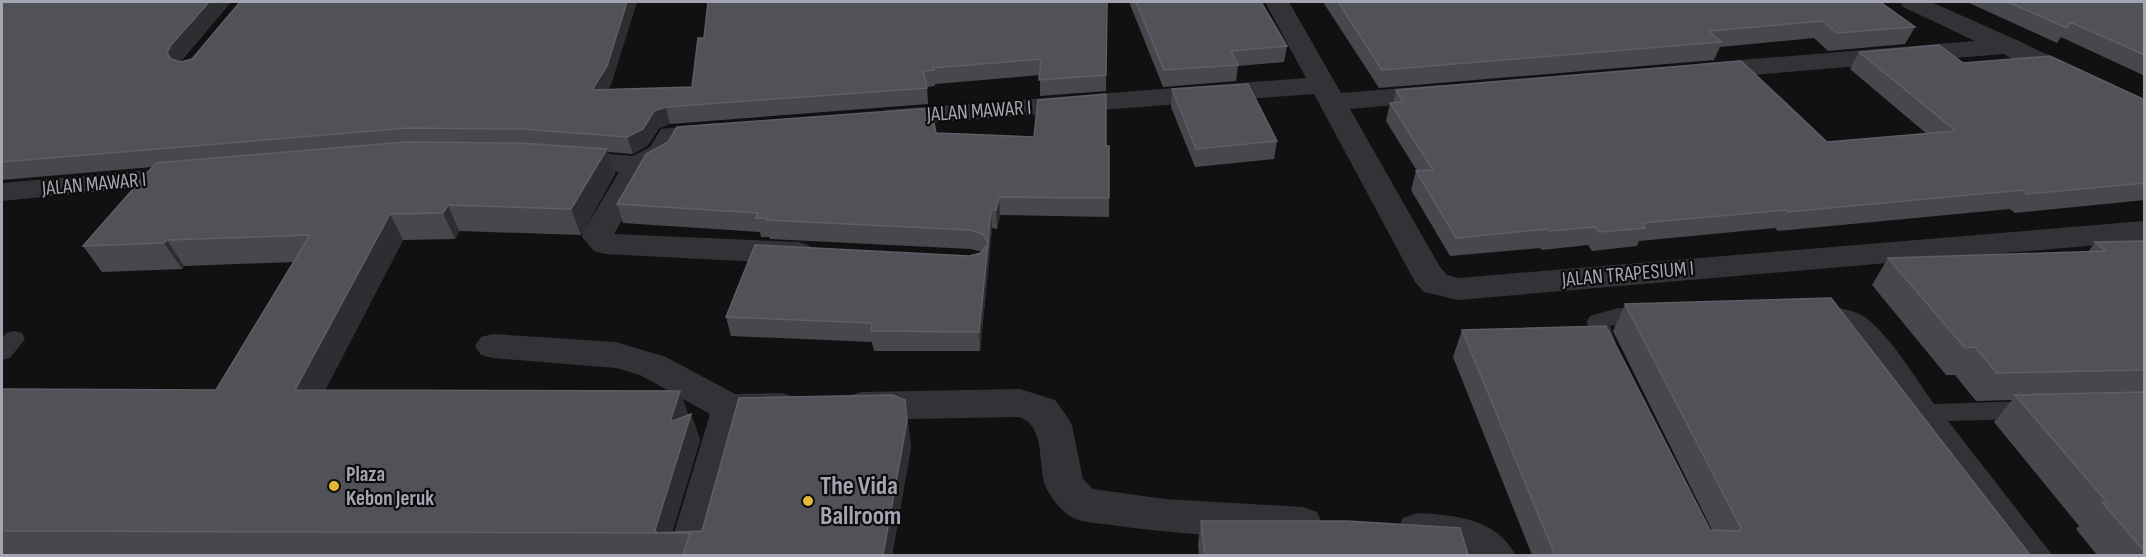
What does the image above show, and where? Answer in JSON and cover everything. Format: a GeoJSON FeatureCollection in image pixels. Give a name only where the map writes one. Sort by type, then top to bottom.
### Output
{"type":"FeatureCollection","features":[{"type":"Feature","properties":{"kind":"street","name":"JALAN TRAPESIUM I"},"geometry":{"type":"LineString","coordinates":[[1277,2],[1426,274],[1436,284],[1458,289],[2145,231]]}},
{"type":"Feature","properties":{"kind":"street"},"geometry":{"type":"LineString","coordinates":[[1912,2],[2145,111]]}},
{"type":"Feature","properties":{"kind":"street"},"geometry":{"type":"LineString","coordinates":[[1679,73],[2010,46]]}},
{"type":"Feature","properties":{"kind":"street","name":"JALAN MAWAR I"},"geometry":{"type":"LineString","coordinates":[[859,120],[1327,94],[1466,91]]}},
{"type":"Feature","properties":{"kind":"street"},"geometry":{"type":"LineString","coordinates":[[740,129],[671,135],[662,152],[638,165],[598,237],[605,244],[829,255]]}},
{"type":"Feature","properties":{"kind":"street"},"geometry":{"type":"LineString","coordinates":[[540,158],[638,165]]}},
{"type":"Feature","properties":{"kind":"street","name":"JALAN MAWAR I"},"geometry":{"type":"LineString","coordinates":[[2,192],[208,174]]}},
{"type":"Feature","properties":{"kind":"street"},"geometry":{"type":"LineString","coordinates":[[493,346],[616,355],[653,366],[730,408],[1020,403],[1041,410],[1053,425],[1065,485],[1082,504],[1165,516],[1460,533],[1481,541],[1495,555]]}},
{"type":"Feature","properties":{"kind":"street"},"geometry":{"type":"LineString","coordinates":[[688,555],[730,408]]}},
{"type":"Feature","properties":{"kind":"lane"},"geometry":{"type":"LineString","coordinates":[[1792,313],[1827,313],[1856,321],[1876,341],[1928,413],[2040,555]]}},
{"type":"Feature","properties":{"kind":"lane"},"geometry":{"type":"LineString","coordinates":[[1616,369],[1601,338],[1598,321],[1618,316],[1676,315]]}},
{"type":"Feature","properties":{"kind":"lane"},"geometry":{"type":"LineString","coordinates":[[1928,413],[2054,409]]}},
{"type":"Feature","properties":{"kind":"building"},"geometry":{"type":"Polygon","coordinates":[[[2,2],[209,2],[171,45],[167,53],[171,59],[181,62],[192,59],[240,2],[627,2],[607,66],[592,90],[692,87],[698,38],[704,38],[708,2],[1107,2],[1106,75],[1039,80],[1041,59],[933,68],[934,70],[923,71],[927,88],[666,107],[654,111],[643,129],[627,137],[523,129],[407,128],[2,162],[2,2]]]}},
{"type":"Feature","properties":{"kind":"building"},"geometry":{"type":"Polygon","coordinates":[[[1136,2],[1261,2],[1287,46],[1231,51],[1238,65],[1164,70],[1136,2]]]}},
{"type":"Feature","properties":{"kind":"building"},"geometry":{"type":"Polygon","coordinates":[[[1338,2],[1880,2],[1915,27],[1837,33],[1822,21],[1709,31],[1721,42],[1382,70],[1338,2]]]}},
{"type":"Feature","properties":{"kind":"building"},"geometry":{"type":"Polygon","coordinates":[[[2008,2],[2145,2],[2145,55],[2070,22],[2067,28],[2008,2]]]}},
{"type":"Feature","properties":{"kind":"building"},"geometry":{"type":"Polygon","coordinates":[[[1939,45],[1963,63],[2050,56],[2145,100],[2145,183],[2027,194],[2023,190],[1787,212],[1785,210],[1642,223],[1645,228],[1599,232],[1595,227],[1548,231],[1547,229],[1456,238],[1416,171],[1433,170],[1390,103],[1403,102],[1396,90],[1741,61],[1827,142],[1956,131],[1859,52],[1939,45]]]}},
{"type":"Feature","properties":{"kind":"building"},"geometry":{"type":"Polygon","coordinates":[[[1248,84],[1277,141],[1196,149],[1172,89],[1248,84]]]}},
{"type":"Feature","properties":{"kind":"building"},"geometry":{"type":"Polygon","coordinates":[[[1106,94],[1109,198],[999,197],[996,210],[991,210],[988,243],[983,234],[970,230],[766,220],[767,218],[756,218],[758,213],[617,204],[646,154],[668,142],[677,127],[931,108],[936,133],[1034,137],[1038,100],[1106,94]]]}},
{"type":"Feature","properties":{"kind":"building"},"geometry":{"type":"Polygon","coordinates":[[[404,142],[519,143],[607,149],[571,209],[448,205],[443,213],[390,214],[295,390],[680,391],[670,422],[691,414],[655,530],[657,533],[2,531],[2,389],[216,390],[310,235],[167,240],[164,243],[83,246],[156,163],[404,142]]]}},
{"type":"Feature","properties":{"kind":"building"},"geometry":{"type":"Polygon","coordinates":[[[2145,241],[2145,370],[1997,373],[1975,347],[1965,348],[1888,258],[2106,251],[2095,242],[2145,241]]]}},
{"type":"Feature","properties":{"kind":"building"},"geometry":{"type":"Polygon","coordinates":[[[988,244],[979,332],[871,331],[872,323],[726,317],[755,245],[969,256],[981,253],[988,244]]]}},
{"type":"Feature","properties":{"kind":"building"},"geometry":{"type":"Polygon","coordinates":[[[1831,298],[2030,555],[1555,555],[1462,330],[1606,326],[1710,530],[1739,531],[1741,528],[1625,304],[1831,298]]]}},
{"type":"Feature","properties":{"kind":"building"},"geometry":{"type":"Polygon","coordinates":[[[2145,392],[2145,552],[2102,502],[2107,502],[2015,395],[2145,392]]]}},
{"type":"Feature","properties":{"kind":"building","name":"The Vida Ballroom"},"geometry":{"type":"Polygon","coordinates":[[[893,395],[905,400],[907,421],[883,555],[683,555],[690,533],[659,533],[702,531],[739,398],[893,395]]]}},
{"type":"Feature","properties":{"kind":"building"},"geometry":{"type":"Polygon","coordinates":[[[1201,521],[1347,521],[1460,528],[1468,555],[1205,555],[1201,521]]]}},
{"type":"Feature","properties":{"kind":"place","name":"Plaza Kebon Jeruk"},"geometry":{"type":"Point","coordinates":[334,486]}},
{"type":"Feature","properties":{"kind":"place","name":"The Vida Ballroom"},"geometry":{"type":"Point","coordinates":[808,501]}}]}
